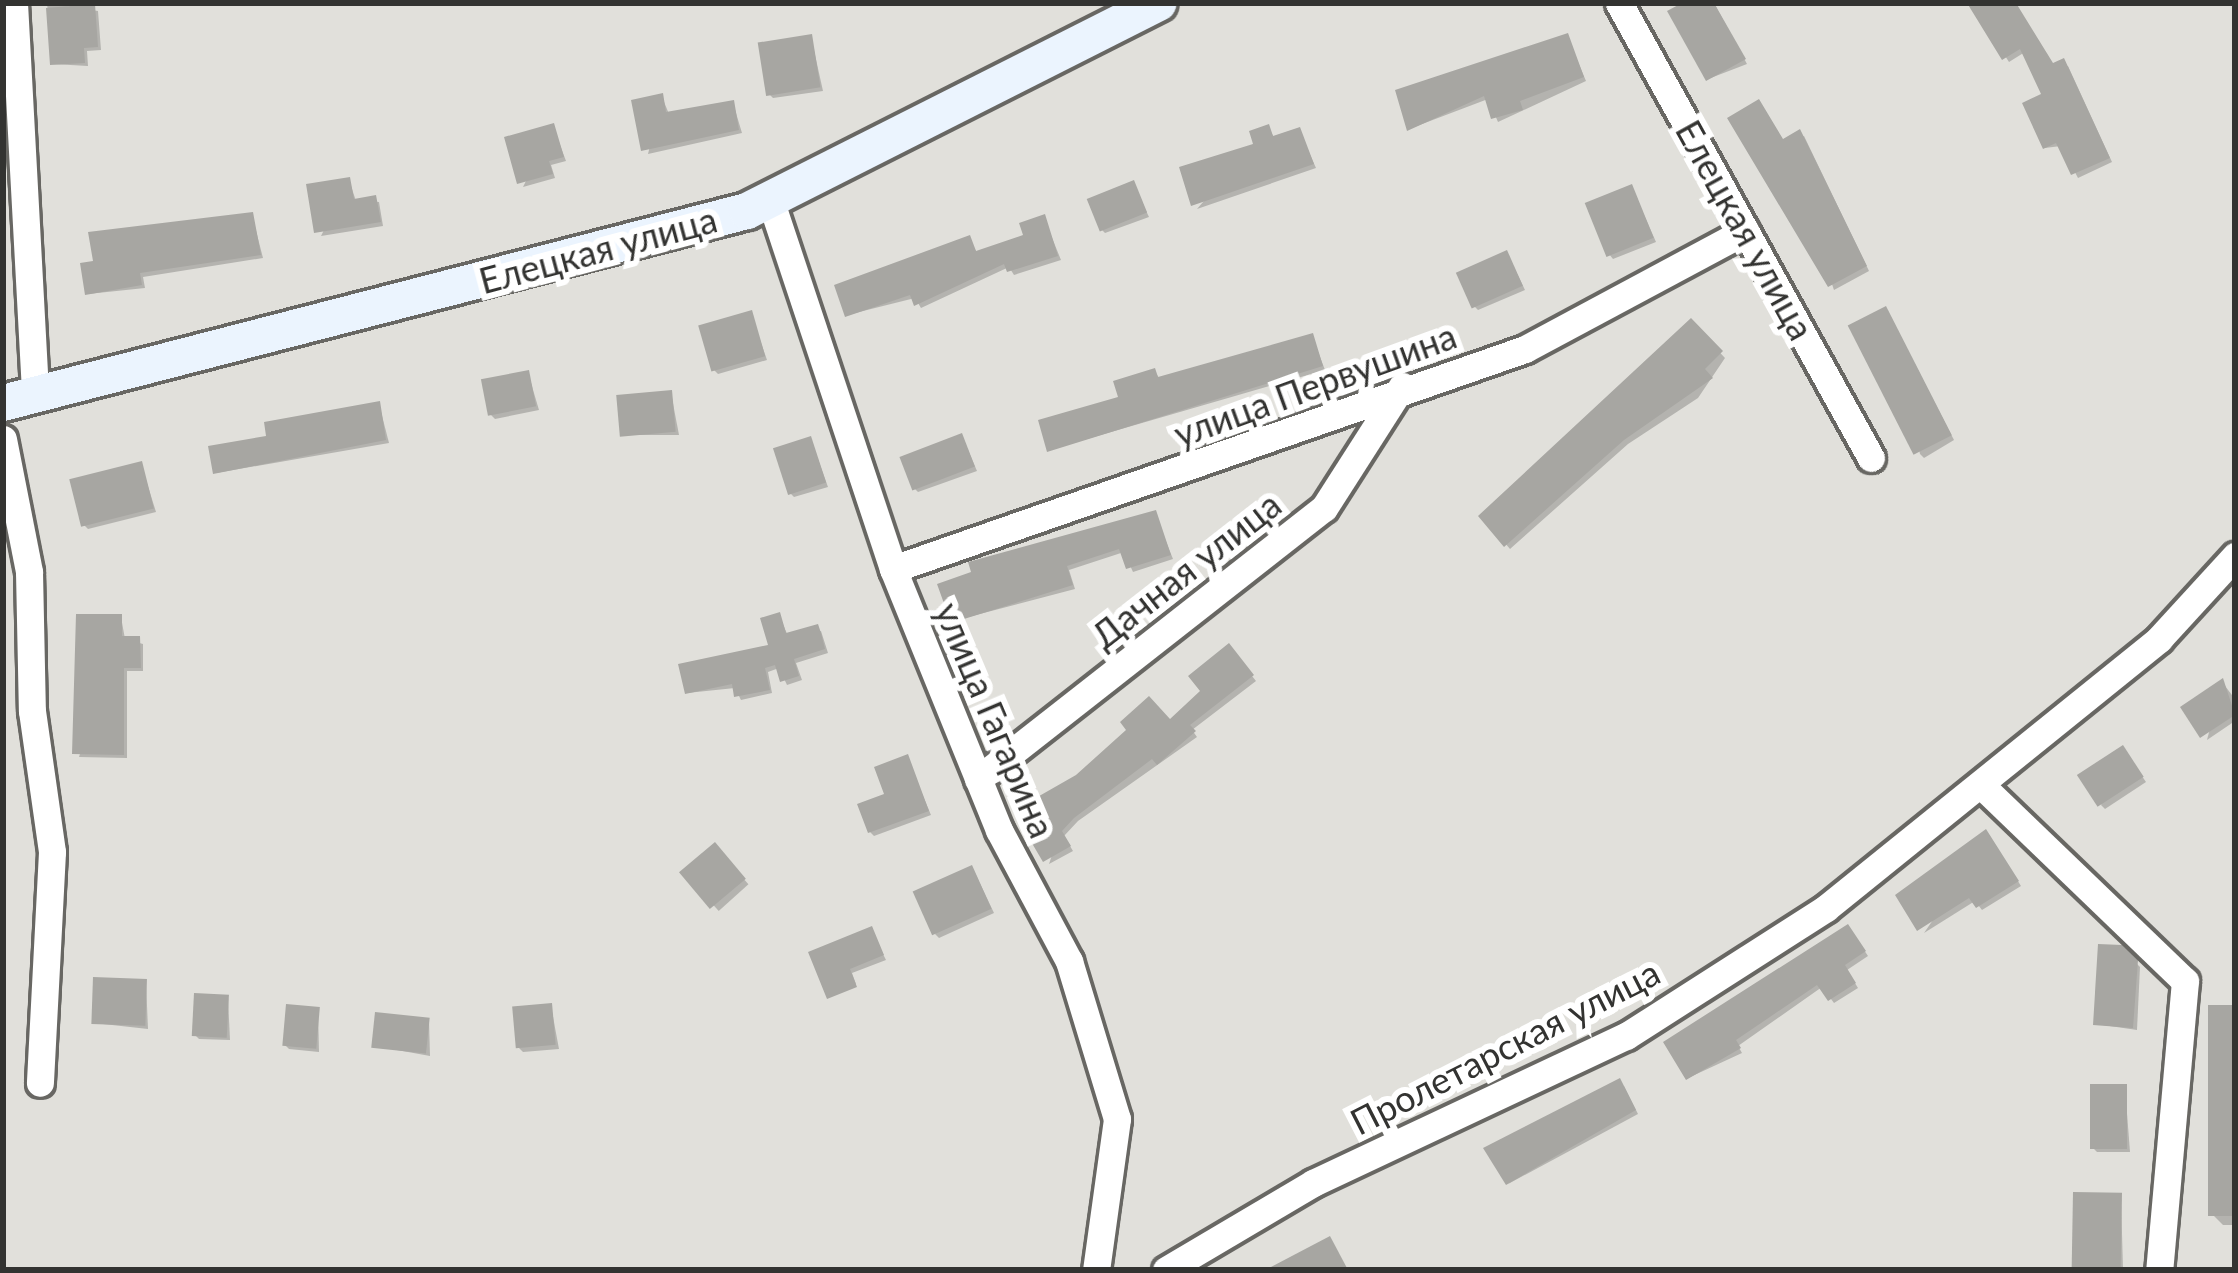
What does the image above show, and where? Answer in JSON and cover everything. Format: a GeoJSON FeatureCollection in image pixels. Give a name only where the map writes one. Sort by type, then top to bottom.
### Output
{"type":"FeatureCollection","features":[{"type":"Feature","properties":{"kind":"main road","name":"Елецкая улица"},"geometry":{"type":"LineString","coordinates":[[19,399],[724,217],[770,199],[1158,3]]}},
{"type":"Feature","properties":{"kind":"street"},"geometry":{"type":"LineString","coordinates":[[14,3],[19,399]]}},
{"type":"Feature","properties":{"kind":"street","name":"Елецкая улица"},"geometry":{"type":"LineString","coordinates":[[1619,3],[1871,458]]}},
{"type":"Feature","properties":{"kind":"street","name":"улица Гагарина"},"geometry":{"type":"LineString","coordinates":[[770,199],[893,569],[978,779],[1069,961],[1117,1119],[1096,1270]]}},
{"type":"Feature","properties":{"kind":"street","name":"улица Первушина"},"geometry":{"type":"LineString","coordinates":[[893,569],[1259,447],[1402,385],[1525,349],[1745,231]]}},
{"type":"Feature","properties":{"kind":"street","name":"Дачная улица"},"geometry":{"type":"LineString","coordinates":[[978,779],[1324,508],[1402,385]]}},
{"type":"Feature","properties":{"kind":"street"},"geometry":{"type":"LineString","coordinates":[[3,439],[29,572],[32,711],[52,852],[40,1083]]}},
{"type":"Feature","properties":{"kind":"street","name":"Пролетарская улица"},"geometry":{"type":"LineString","coordinates":[[1166,1270],[1313,1183],[1626,1036],[1826,908],[2159,639],[2235,556]]}},
{"type":"Feature","properties":{"kind":"street"},"geometry":{"type":"LineString","coordinates":[[1981,785],[2185,981],[2159,1270]]}},
{"type":"Feature","properties":{"kind":"building"},"geometry":{"type":"Polygon","coordinates":[[[1682,3],[1714,3],[1746,59],[1706,81],[1667,11],[1682,3]]]}},
{"type":"Feature","properties":{"kind":"building"},"geometry":{"type":"Polygon","coordinates":[[[1967,3],[2016,3],[2053,63],[2064,58],[2110,158],[2071,175],[2056,143],[2043,149],[2022,103],[2041,94],[2020,49],[2002,60],[1967,3]]]}},
{"type":"Feature","properties":{"kind":"building"},"geometry":{"type":"Polygon","coordinates":[[[95,4],[98,47],[84,48],[85,63],[50,65],[46,8],[95,4]]]}},
{"type":"Feature","properties":{"kind":"building"},"geometry":{"type":"Polygon","coordinates":[[[1568,33],[1584,77],[1520,101],[1523,110],[1491,119],[1484,96],[1407,131],[1395,90],[1568,33]]]}},
{"type":"Feature","properties":{"kind":"building"},"geometry":{"type":"Polygon","coordinates":[[[812,34],[820,87],[766,96],[758,43],[812,34]]]}},
{"type":"Feature","properties":{"kind":"building"},"geometry":{"type":"Polygon","coordinates":[[[663,93],[666,112],[734,100],[739,130],[641,151],[631,100],[663,93]]]}},
{"type":"Feature","properties":{"kind":"building"},"geometry":{"type":"Polygon","coordinates":[[[1759,99],[1783,139],[1800,129],[1867,266],[1828,287],[1727,118],[1759,99]]]}},
{"type":"Feature","properties":{"kind":"building"},"geometry":{"type":"Polygon","coordinates":[[[554,123],[564,157],[549,161],[553,174],[517,184],[504,137],[554,123]]]}},
{"type":"Feature","properties":{"kind":"building"},"geometry":{"type":"Polygon","coordinates":[[[1269,124],[1273,136],[1300,127],[1314,164],[1191,206],[1179,167],[1253,144],[1249,131],[1269,124]]]}},
{"type":"Feature","properties":{"kind":"building"},"geometry":{"type":"Polygon","coordinates":[[[350,177],[354,199],[376,195],[381,222],[314,233],[306,184],[350,177]]]}},
{"type":"Feature","properties":{"kind":"building"},"geometry":{"type":"Polygon","coordinates":[[[1134,180],[1147,212],[1100,232],[1087,199],[1134,180]]]}},
{"type":"Feature","properties":{"kind":"building"},"geometry":{"type":"Polygon","coordinates":[[[1632,184],[1654,238],[1606,257],[1585,203],[1632,184]]]}},
{"type":"Feature","properties":{"kind":"building"},"geometry":{"type":"Polygon","coordinates":[[[253,212],[261,255],[140,273],[142,285],[85,295],[80,263],[93,261],[88,232],[253,212]]]}},
{"type":"Feature","properties":{"kind":"building"},"geometry":{"type":"Polygon","coordinates":[[[1045,214],[1058,256],[1007,272],[1004,264],[914,306],[910,295],[845,317],[834,285],[970,235],[976,251],[1023,235],[1019,223],[1045,214]]]}},
{"type":"Feature","properties":{"kind":"building"},"geometry":{"type":"Polygon","coordinates":[[[1507,250],[1523,286],[1472,308],[1456,273],[1507,250]]]}},
{"type":"Feature","properties":{"kind":"building"},"geometry":{"type":"Polygon","coordinates":[[[1886,306],[1952,435],[1914,455],[1848,326],[1886,306]]]}},
{"type":"Feature","properties":{"kind":"building"},"geometry":{"type":"Polygon","coordinates":[[[752,310],[765,356],[711,372],[698,325],[752,310]]]}},
{"type":"Feature","properties":{"kind":"building"},"geometry":{"type":"Polygon","coordinates":[[[1691,318],[1723,351],[1705,369],[1713,378],[1624,440],[1504,547],[1478,516],[1691,318]]]}},
{"type":"Feature","properties":{"kind":"building"},"geometry":{"type":"Polygon","coordinates":[[[1313,333],[1323,366],[1047,452],[1038,420],[1118,397],[1113,381],[1155,368],[1158,377],[1313,333]]]}},
{"type":"Feature","properties":{"kind":"building"},"geometry":{"type":"Polygon","coordinates":[[[529,370],[536,406],[488,416],[481,379],[529,370]]]}},
{"type":"Feature","properties":{"kind":"building"},"geometry":{"type":"Polygon","coordinates":[[[672,390],[676,432],[620,437],[616,395],[672,390]]]}},
{"type":"Feature","properties":{"kind":"building"},"geometry":{"type":"Polygon","coordinates":[[[380,401],[386,440],[213,474],[208,446],[266,436],[264,422],[380,401]]]}},
{"type":"Feature","properties":{"kind":"building"},"geometry":{"type":"Polygon","coordinates":[[[962,433],[975,467],[912,491],[899,457],[962,433]]]}},
{"type":"Feature","properties":{"kind":"building"},"geometry":{"type":"Polygon","coordinates":[[[811,436],[826,483],[788,495],[773,448],[811,436]]]}},
{"type":"Feature","properties":{"kind":"building"},"geometry":{"type":"Polygon","coordinates":[[[142,461],[154,509],[81,527],[69,479],[142,461]]]}},
{"type":"Feature","properties":{"kind":"building"},"geometry":{"type":"Polygon","coordinates":[[[1156,510],[1171,555],[1126,569],[1119,549],[1067,566],[1073,585],[951,623],[937,584],[971,572],[968,562],[1156,510]]]}},
{"type":"Feature","properties":{"kind":"building"},"geometry":{"type":"Polygon","coordinates":[[[780,612],[786,633],[818,624],[821,633],[825,649],[794,659],[799,676],[780,682],[775,665],[765,668],[770,690],[734,697],[732,684],[685,694],[678,664],[768,645],[760,618],[780,612]]]}},
{"type":"Feature","properties":{"kind":"building"},"geometry":{"type":"Polygon","coordinates":[[[76,614],[122,614],[122,636],[140,636],[141,668],[124,668],[124,755],[72,754],[76,614]]]}},
{"type":"Feature","properties":{"kind":"building"},"geometry":{"type":"Polygon","coordinates":[[[1229,643],[1254,675],[1190,725],[1196,731],[1157,765],[1152,759],[1074,818],[1062,831],[1071,846],[1043,862],[1013,811],[1076,775],[1126,730],[1120,722],[1149,696],[1170,719],[1200,691],[1188,676],[1229,643]]]}},
{"type":"Feature","properties":{"kind":"building"},"geometry":{"type":"Polygon","coordinates":[[[2223,678],[2235,715],[2200,738],[2180,707],[2223,678]]]}},
{"type":"Feature","properties":{"kind":"building"},"geometry":{"type":"Polygon","coordinates":[[[2123,745],[2144,777],[2098,807],[2077,775],[2123,745]]]}},
{"type":"Feature","properties":{"kind":"building"},"geometry":{"type":"Polygon","coordinates":[[[908,754],[929,811],[868,833],[857,804],[884,794],[874,767],[908,754]]]}},
{"type":"Feature","properties":{"kind":"building"},"geometry":{"type":"Polygon","coordinates":[[[1986,829],[2019,881],[1976,908],[1969,898],[1917,931],[1895,895],[1986,829]]]}},
{"type":"Feature","properties":{"kind":"building"},"geometry":{"type":"Polygon","coordinates":[[[715,842],[746,879],[710,909],[679,872],[715,842]]]}},
{"type":"Feature","properties":{"kind":"building"},"geometry":{"type":"Polygon","coordinates":[[[972,865],[992,909],[932,935],[913,891],[972,865]]]}},
{"type":"Feature","properties":{"kind":"building"},"geometry":{"type":"Polygon","coordinates":[[[1848,924],[1866,951],[1845,965],[1856,983],[1828,1001],[1817,985],[1736,1040],[1741,1048],[1686,1080],[1663,1042],[1848,924]]]}},
{"type":"Feature","properties":{"kind":"building"},"geometry":{"type":"Polygon","coordinates":[[[872,926],[884,955],[850,969],[857,987],[827,999],[808,952],[872,926]]]}},
{"type":"Feature","properties":{"kind":"building"},"geometry":{"type":"Polygon","coordinates":[[[2098,944],[2122,945],[2138,960],[2133,1028],[2093,1025],[2098,944]]]}},
{"type":"Feature","properties":{"kind":"building"},"geometry":{"type":"Polygon","coordinates":[[[93,977],[147,979],[145,1026],[91,1024],[93,977]]]}},
{"type":"Feature","properties":{"kind":"building"},"geometry":{"type":"Polygon","coordinates":[[[194,993],[229,995],[227,1038],[192,1036],[194,993]]]}},
{"type":"Feature","properties":{"kind":"building"},"geometry":{"type":"Polygon","coordinates":[[[552,1003],[556,1045],[516,1048],[512,1006],[552,1003]]]}},
{"type":"Feature","properties":{"kind":"building"},"geometry":{"type":"Polygon","coordinates":[[[286,1004],[320,1007],[316,1049],[282,1046],[286,1004]]]}},
{"type":"Feature","properties":{"kind":"building"},"geometry":{"type":"Polygon","coordinates":[[[2208,1005],[2235,1005],[2235,1216],[2208,1216],[2208,1005]]]}},
{"type":"Feature","properties":{"kind":"building"},"geometry":{"type":"Polygon","coordinates":[[[375,1012],[430,1018],[426,1054],[371,1048],[375,1012]]]}},
{"type":"Feature","properties":{"kind":"building"},"geometry":{"type":"Polygon","coordinates":[[[1620,1078],[1636,1110],[1506,1185],[1483,1148],[1620,1078]]]}},
{"type":"Feature","properties":{"kind":"building"},"geometry":{"type":"Polygon","coordinates":[[[2090,1084],[2127,1084],[2127,1149],[2090,1149],[2090,1084]]]}},
{"type":"Feature","properties":{"kind":"building"},"geometry":{"type":"Polygon","coordinates":[[[2073,1192],[2122,1193],[2121,1270],[2072,1270],[2073,1192]]]}},
{"type":"Feature","properties":{"kind":"building"},"geometry":{"type":"Polygon","coordinates":[[[1330,1236],[1348,1270],[1265,1270],[1330,1236]]]}}]}
